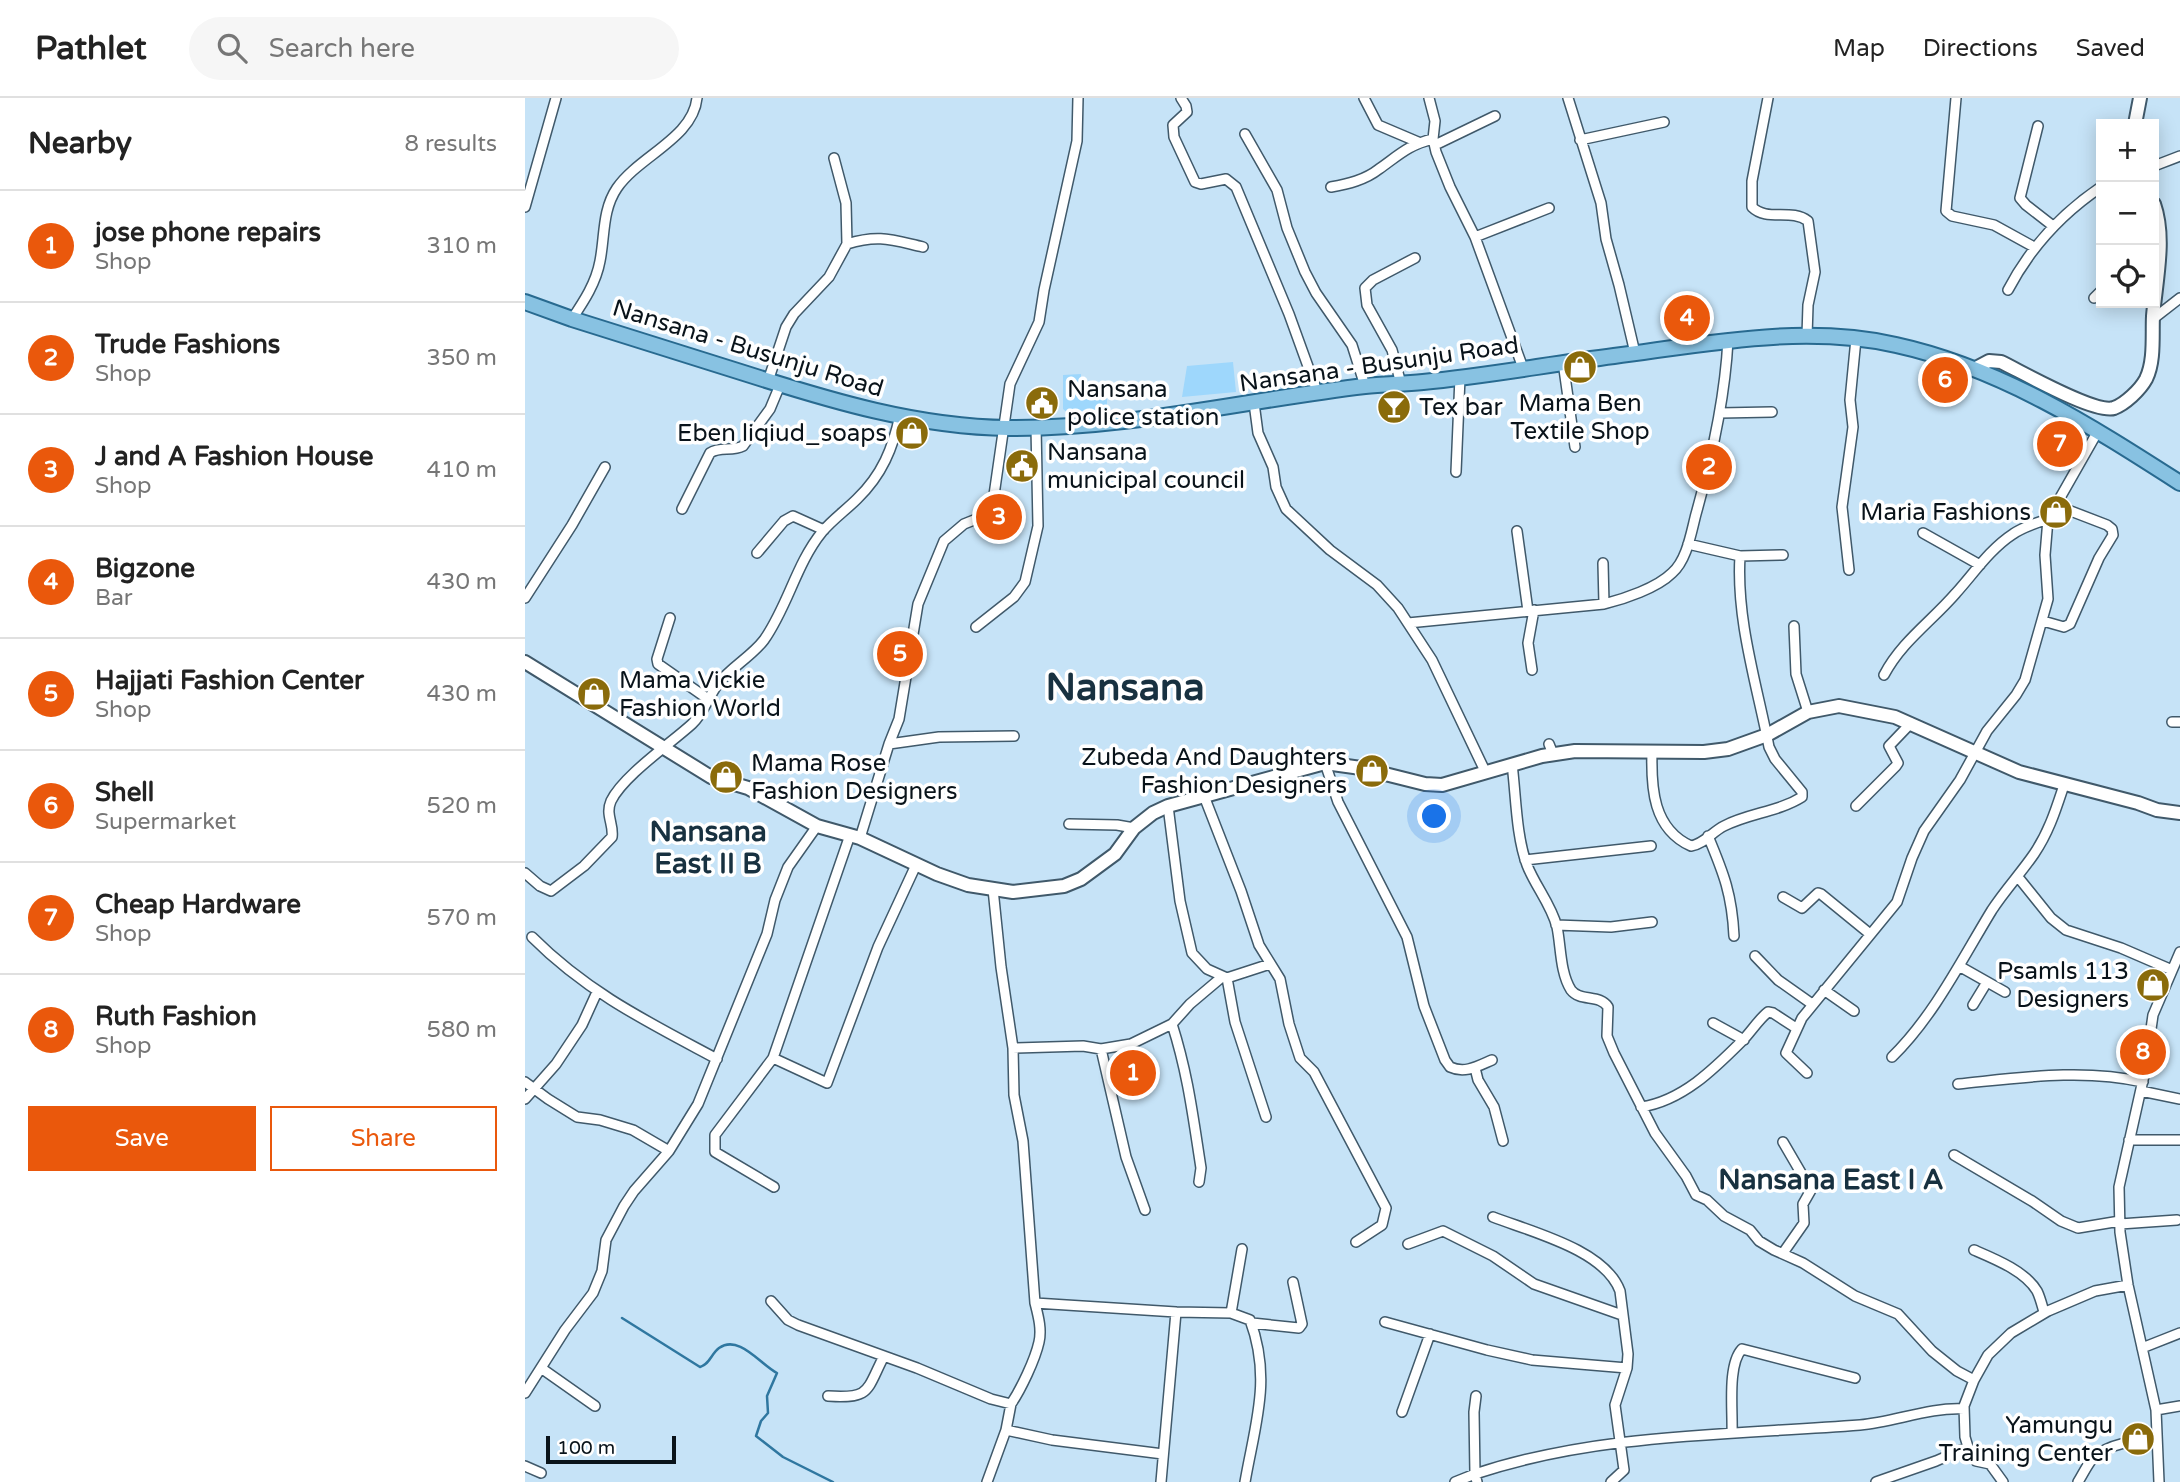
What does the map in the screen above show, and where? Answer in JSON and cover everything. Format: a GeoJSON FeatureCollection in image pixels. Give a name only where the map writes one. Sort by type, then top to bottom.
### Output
{"type":"FeatureCollection","features":[{"type":"Feature","properties":{"kind":"main road","name":"Nansana - Busunju Road"},"geometry":{"type":"LineString","coordinates":[[525,302],[859,408],[1003,428],[1179,416],[1365,386],[1460,377],[1728,340],[1807,337],[1856,339],[1905,347],[1952,359],[2041,398],[2180,483]]}},
{"type":"Feature","properties":{"kind":"street"},"geometry":{"type":"LineString","coordinates":[[525,207],[556,98]]}},
{"type":"Feature","properties":{"kind":"street"},"geometry":{"type":"LineString","coordinates":[[572,319],[594,282],[600,262],[606,210],[617,189],[649,156],[685,129],[693,116],[697,98]]}},
{"type":"Feature","properties":{"kind":"street"},"geometry":{"type":"LineString","coordinates":[[774,1187],[715,1152],[715,1135],[773,1059],[899,719],[918,604],[944,541],[954,531],[979,519],[990,508],[1010,384],[1039,321],[1077,141],[1078,98]]}},
{"type":"Feature","properties":{"kind":"street"},"geometry":{"type":"LineString","coordinates":[[1181,98],[1187,111],[1173,125],[1174,137],[1195,182],[1201,184],[1226,179],[1236,187],[1289,314],[1318,394]]}},
{"type":"Feature","properties":{"kind":"street"},"geometry":{"type":"LineString","coordinates":[[1364,98],[1378,125],[1418,142],[1434,142],[1495,116]]}},
{"type":"Feature","properties":{"kind":"street"},"geometry":{"type":"LineString","coordinates":[[1429,98],[1435,121],[1434,142],[1450,187],[1475,237],[1523,368]]}},
{"type":"Feature","properties":{"kind":"street"},"geometry":{"type":"LineString","coordinates":[[1568,98],[1601,203],[1606,239],[1635,353]]}},
{"type":"Feature","properties":{"kind":"street"},"geometry":{"type":"LineString","coordinates":[[1768,98],[1752,181],[1752,207],[1760,214],[1801,216],[1808,221],[1815,272],[1808,305],[1807,337]]}},
{"type":"Feature","properties":{"kind":"street"},"geometry":{"type":"LineString","coordinates":[[1956,98],[1946,211],[1952,216],[1994,225],[2034,247]]}},
{"type":"Feature","properties":{"kind":"street"},"geometry":{"type":"LineString","coordinates":[[2136,119],[2140,98]]}},
{"type":"Feature","properties":{"kind":"street"},"geometry":{"type":"LineString","coordinates":[[1580,140],[1664,122]]}},
{"type":"Feature","properties":{"kind":"street"},"geometry":{"type":"LineString","coordinates":[[2038,126],[2020,198],[2025,205],[2053,226]]}},
{"type":"Feature","properties":{"kind":"street"},"geometry":{"type":"LineString","coordinates":[[1245,134],[1276,190],[1287,228],[1305,272],[1316,293],[1352,345],[1365,386]]}},
{"type":"Feature","properties":{"kind":"street"},"geometry":{"type":"LineString","coordinates":[[1331,187],[1362,179],[1418,142]]}},
{"type":"Feature","properties":{"kind":"street"},"geometry":{"type":"LineString","coordinates":[[2159,164],[2180,156]]}},
{"type":"Feature","properties":{"kind":"street"},"geometry":{"type":"LineString","coordinates":[[682,509],[710,453],[715,450],[737,450],[766,416],[786,327],[794,314],[827,280],[847,244],[846,203],[834,158]]}},
{"type":"Feature","properties":{"kind":"street"},"geometry":{"type":"LineString","coordinates":[[2008,290],[2021,264],[2034,247],[2053,226],[2096,191]]}},
{"type":"Feature","properties":{"kind":"street"},"geometry":{"type":"LineString","coordinates":[[1475,237],[1549,208]]}},
{"type":"Feature","properties":{"kind":"street"},"geometry":{"type":"LineString","coordinates":[[847,244],[867,237],[879,237],[923,247]]}},
{"type":"Feature","properties":{"kind":"street"},"geometry":{"type":"LineString","coordinates":[[1401,383],[1392,350],[1367,305],[1365,288],[1373,280],[1415,258]]}},
{"type":"Feature","properties":{"kind":"street"},"geometry":{"type":"LineString","coordinates":[[2153,319],[2180,298]]}},
{"type":"Feature","properties":{"kind":"street"},"geometry":{"type":"LineString","coordinates":[[1974,369],[1989,361],[2001,362],[2091,404],[2105,409],[2116,408],[2130,398],[2146,379],[2152,355],[2154,308]]}},
{"type":"Feature","properties":{"kind":"street"},"geometry":{"type":"LineString","coordinates":[[1849,570],[1842,508],[1853,427],[1850,400],[1856,339]]}},
{"type":"Feature","properties":{"kind":"street"},"geometry":{"type":"LineString","coordinates":[[1408,623],[1604,604],[1625,598],[1674,572],[1688,544],[1720,413],[1728,340]]}},
{"type":"Feature","properties":{"kind":"street"},"geometry":{"type":"LineString","coordinates":[[1563,362],[1575,447]]}},
{"type":"Feature","properties":{"kind":"street"},"geometry":{"type":"LineString","coordinates":[[1456,472],[1460,377]]}},
{"type":"Feature","properties":{"kind":"street"},"geometry":{"type":"LineString","coordinates":[[1254,403],[1258,433],[1273,467],[1276,487],[1286,509],[1330,551],[1377,584],[1408,623],[1431,660],[1485,771]]}},
{"type":"Feature","properties":{"kind":"street"},"geometry":{"type":"LineString","coordinates":[[1720,413],[1772,412]]}},
{"type":"Feature","properties":{"kind":"street"},"geometry":{"type":"LineString","coordinates":[[525,873],[540,886],[551,891],[585,866],[612,837],[608,813],[616,794],[663,747],[698,718],[708,699],[730,671],[762,643],[812,547],[824,530],[859,498],[880,473],[895,438],[900,415]]}},
{"type":"Feature","properties":{"kind":"street"},"geometry":{"type":"LineString","coordinates":[[977,627],[1014,597],[1025,582],[1038,526],[1035,427]]}},
{"type":"Feature","properties":{"kind":"street"},"geometry":{"type":"LineString","coordinates":[[1807,1073],[1786,1053],[1796,1028],[1812,1004],[1897,902],[1917,844],[1960,780],[1987,730],[2025,680],[2048,599],[2045,555],[2048,519],[2098,431]]}},
{"type":"Feature","properties":{"kind":"street"},"geometry":{"type":"LineString","coordinates":[[525,598],[605,467]]}},
{"type":"Feature","properties":{"kind":"street"},"geometry":{"type":"LineString","coordinates":[[2043,621],[2064,627],[2070,624],[2099,558],[2113,535],[2112,529],[2107,526],[2055,505]]}},
{"type":"Feature","properties":{"kind":"street"},"geometry":{"type":"LineString","coordinates":[[757,553],[784,521],[793,516],[824,530]]}},
{"type":"Feature","properties":{"kind":"street"},"geometry":{"type":"LineString","coordinates":[[1884,675],[1892,660],[1919,629],[1955,595],[1980,565],[2014,533],[2048,519]]}},
{"type":"Feature","properties":{"kind":"street"},"geometry":{"type":"LineString","coordinates":[[1517,531],[1531,610],[1528,643],[1532,670]]}},
{"type":"Feature","properties":{"kind":"street"},"geometry":{"type":"LineString","coordinates":[[1923,533],[1980,565]]}},
{"type":"Feature","properties":{"kind":"street"},"geometry":{"type":"LineString","coordinates":[[1688,544],[1740,556],[1783,555]]}},
{"type":"Feature","properties":{"kind":"street"},"geometry":{"type":"LineString","coordinates":[[1652,752],[1651,783],[1655,804],[1663,822],[1685,844],[1691,846],[1697,845],[1723,826],[1786,807],[1802,797],[1802,792],[1775,758],[1767,735],[1747,638],[1741,593],[1740,556]]}},
{"type":"Feature","properties":{"kind":"street"},"geometry":{"type":"LineString","coordinates":[[1603,563],[1604,604]]}},
{"type":"Feature","properties":{"kind":"street"},"geometry":{"type":"LineString","coordinates":[[670,618],[657,659],[658,664],[708,699]]}},
{"type":"Feature","properties":{"kind":"street"},"geometry":{"type":"LineString","coordinates":[[1794,626],[1796,674],[1808,712]]}},
{"type":"Feature","properties":{"kind":"street"},"geometry":{"type":"LineString","coordinates":[[525,662],[711,778],[748,788],[817,826],[855,837],[968,885],[1013,892],[1064,886],[1081,879],[1115,854],[1134,828],[1153,813],[1168,806],[1325,764],[1341,764],[1425,784],[1442,785],[1551,749],[1652,752],[1728,749],[1767,735],[1808,712],[1839,706],[1881,713],[1911,723],[2019,772],[2157,810],[2180,813]]}},
{"type":"Feature","properties":{"kind":"street"},"geometry":{"type":"LineString","coordinates":[[1856,806],[1898,763],[1889,746],[1911,723]]}},
{"type":"Feature","properties":{"kind":"street"},"geometry":{"type":"LineString","coordinates":[[889,744],[939,737],[1014,736]]}},
{"type":"Feature","properties":{"kind":"street"},"geometry":{"type":"LineString","coordinates":[[1325,764],[1338,802],[1407,936],[1424,1006],[1445,1060],[1456,1070],[1475,1068],[1492,1060]]}},
{"type":"Feature","properties":{"kind":"street"},"geometry":{"type":"LineString","coordinates":[[1512,764],[1525,860],[1556,925],[1570,989],[1580,995],[1603,1000],[1608,1007],[1607,1036],[1655,1133],[1686,1176],[1696,1195],[1707,1200],[1724,1216],[1750,1230],[1759,1241],[1831,1279],[1855,1296],[1898,1314],[1932,1351],[1973,1380]]}},
{"type":"Feature","properties":{"kind":"street"},"geometry":{"type":"LineString","coordinates":[[1892,1057],[1918,1027],[1959,966],[1993,908],[2018,877],[2047,833],[2064,785]]}},
{"type":"Feature","properties":{"kind":"street"},"geometry":{"type":"LineString","coordinates":[[1204,796],[1259,945],[1280,979],[1289,1024],[1300,1058],[1314,1072],[1387,1208],[1382,1225],[1356,1242]]}},
{"type":"Feature","properties":{"kind":"street"},"geometry":{"type":"LineString","coordinates":[[1168,806],[1180,901],[1192,953],[1207,969],[1224,977]]}},
{"type":"Feature","properties":{"kind":"street"},"geometry":{"type":"LineString","coordinates":[[1069,824],[1134,828]]}},
{"type":"Feature","properties":{"kind":"street"},"geometry":{"type":"LineString","coordinates":[[525,1393],[565,1330],[593,1293],[602,1271],[606,1240],[624,1206],[669,1150],[698,1104],[767,934],[775,900],[788,867],[817,826]]}},
{"type":"Feature","properties":{"kind":"street"},"geometry":{"type":"LineString","coordinates":[[1708,836],[1727,882],[1733,908],[1734,936]]}},
{"type":"Feature","properties":{"kind":"street"},"geometry":{"type":"LineString","coordinates":[[1525,860],[1651,846]]}},
{"type":"Feature","properties":{"kind":"street"},"geometry":{"type":"LineString","coordinates":[[773,1059],[827,1083],[878,947],[916,864]]}},
{"type":"Feature","properties":{"kind":"street"},"geometry":{"type":"LineString","coordinates":[[2018,877],[2061,927],[2172,970]]}},
{"type":"Feature","properties":{"kind":"street"},"geometry":{"type":"LineString","coordinates":[[987,1482],[1006,1430],[1011,1404],[1039,1341],[1040,1322],[1035,1303],[1023,1141],[1014,1096],[1013,1048],[993,889]]}},
{"type":"Feature","properties":{"kind":"street"},"geometry":{"type":"LineString","coordinates":[[1783,897],[1802,908],[1821,894],[1870,934]]}},
{"type":"Feature","properties":{"kind":"street"},"geometry":{"type":"LineString","coordinates":[[1556,925],[1601,927],[1652,922]]}},
{"type":"Feature","properties":{"kind":"street"},"geometry":{"type":"LineString","coordinates":[[532,937],[553,958],[597,992],[717,1059]]}},
{"type":"Feature","properties":{"kind":"street"},"geometry":{"type":"LineString","coordinates":[[2159,1482],[2156,1410],[2128,1285],[2120,1222],[2119,1187],[2142,1086],[2154,1015],[2180,951]]}},
{"type":"Feature","properties":{"kind":"street"},"geometry":{"type":"LineString","coordinates":[[1755,956],[1778,980],[1812,1004]]}},
{"type":"Feature","properties":{"kind":"street"},"geometry":{"type":"LineString","coordinates":[[1013,1048],[1083,1046],[1101,1049],[1131,1044],[1172,1024],[1190,1004],[1224,977],[1270,964]]}},
{"type":"Feature","properties":{"kind":"street"},"geometry":{"type":"LineString","coordinates":[[1959,966],[2005,992]]}},
{"type":"Feature","properties":{"kind":"street"},"geometry":{"type":"LineString","coordinates":[[1224,977],[1235,1022],[1266,1117]]}},
{"type":"Feature","properties":{"kind":"street"},"geometry":{"type":"LineString","coordinates":[[1973,1005],[1987,982]]}},
{"type":"Feature","properties":{"kind":"street"},"geometry":{"type":"LineString","coordinates":[[1824,990],[1854,1011]]}},
{"type":"Feature","properties":{"kind":"street"},"geometry":{"type":"LineString","coordinates":[[525,1099],[547,1077],[563,1055],[582,1025],[597,992]]}},
{"type":"Feature","properties":{"kind":"street"},"geometry":{"type":"LineString","coordinates":[[1641,1107],[1663,1102],[1695,1084],[1744,1040],[1768,1013],[1773,1013],[1796,1028]]}},
{"type":"Feature","properties":{"kind":"street"},"geometry":{"type":"LineString","coordinates":[[1713,1023],[1744,1040]]}},
{"type":"Feature","properties":{"kind":"street"},"geometry":{"type":"LineString","coordinates":[[1172,1024],[1185,1063],[1201,1168],[1199,1182]]}},
{"type":"Feature","properties":{"kind":"street"},"geometry":{"type":"LineString","coordinates":[[1101,1049],[1126,1157],[1145,1210]]}},
{"type":"Feature","properties":{"kind":"street"},"geometry":{"type":"LineString","coordinates":[[1475,1068],[1478,1080],[1493,1107],[1503,1141]]}},
{"type":"Feature","properties":{"kind":"street"},"geometry":{"type":"LineString","coordinates":[[1958,1084],[2105,1074],[2180,1099]]}},
{"type":"Feature","properties":{"kind":"street"},"geometry":{"type":"LineString","coordinates":[[525,1082],[577,1116],[633,1130],[669,1150]]}},
{"type":"Feature","properties":{"kind":"street"},"geometry":{"type":"LineString","coordinates":[[2129,1140],[2180,1140]]}},
{"type":"Feature","properties":{"kind":"street"},"geometry":{"type":"LineString","coordinates":[[1783,1142],[1811,1190],[1803,1204],[1804,1223],[1783,1253]]}},
{"type":"Feature","properties":{"kind":"street"},"geometry":{"type":"LineString","coordinates":[[1954,1155],[2032,1200],[2061,1221],[2078,1228],[2120,1222],[2177,1220]]}},
{"type":"Feature","properties":{"kind":"street"},"geometry":{"type":"LineString","coordinates":[[1493,1217],[1582,1251],[1616,1282],[1629,1345],[1627,1368],[1615,1405],[1625,1470],[1611,1482]]}},
{"type":"Feature","properties":{"kind":"street"},"geometry":{"type":"LineString","coordinates":[[1408,1244],[1443,1231],[1493,1256],[1534,1284],[1622,1315]]}},
{"type":"Feature","properties":{"kind":"street"},"geometry":{"type":"LineString","coordinates":[[1231,1313],[1242,1249]]}},
{"type":"Feature","properties":{"kind":"street"},"geometry":{"type":"LineString","coordinates":[[1974,1251],[2010,1268],[2030,1282],[2039,1294],[2044,1312]]}},
{"type":"Feature","properties":{"kind":"street"},"geometry":{"type":"LineString","coordinates":[[1035,1303],[1231,1313],[1248,1318],[1252,1322],[1299,1328],[1302,1324],[1293,1282]]}},
{"type":"Feature","properties":{"kind":"street"},"geometry":{"type":"LineString","coordinates":[[2003,1482],[1990,1464],[1976,1461],[1965,1437],[1964,1409],[1973,1380],[1988,1355],[2028,1321],[2044,1312],[2095,1291],[2128,1285]]}},
{"type":"Feature","properties":{"kind":"street"},"geometry":{"type":"LineString","coordinates":[[771,1301],[788,1320],[798,1325],[991,1399],[1011,1404]]}},
{"type":"Feature","properties":{"kind":"street"},"geometry":{"type":"LineString","coordinates":[[1161,1482],[1176,1312]]}},
{"type":"Feature","properties":{"kind":"street"},"geometry":{"type":"LineString","coordinates":[[1245,1482],[1262,1394],[1252,1322]]}},
{"type":"Feature","properties":{"kind":"street"},"geometry":{"type":"LineString","coordinates":[[1385,1322],[1532,1360],[1627,1368]]}},
{"type":"Feature","properties":{"kind":"street"},"geometry":{"type":"LineString","coordinates":[[2142,1348],[2180,1333]]}},
{"type":"Feature","properties":{"kind":"street"},"geometry":{"type":"LineString","coordinates":[[1402,1412],[1430,1334]]}},
{"type":"Feature","properties":{"kind":"street"},"geometry":{"type":"LineString","coordinates":[[1732,1433],[1732,1387],[1737,1355],[1742,1349],[1855,1378]]}},
{"type":"Feature","properties":{"kind":"street"},"geometry":{"type":"LineString","coordinates":[[828,1396],[855,1397],[866,1391],[884,1356]]}},
{"type":"Feature","properties":{"kind":"street"},"geometry":{"type":"LineString","coordinates":[[541,1368],[595,1406]]}},
{"type":"Feature","properties":{"kind":"street"},"geometry":{"type":"LineString","coordinates":[[1476,1396],[1473,1412],[1476,1478]]}},
{"type":"Feature","properties":{"kind":"street"},"geometry":{"type":"LineString","coordinates":[[2156,1410],[2180,1406]]}},
{"type":"Feature","properties":{"kind":"street"},"geometry":{"type":"LineString","coordinates":[[1455,1482],[1476,1478],[1529,1458],[1580,1448],[1732,1433],[1883,1423],[1926,1412],[1964,1409]]}},
{"type":"Feature","properties":{"kind":"street"},"geometry":{"type":"LineString","coordinates":[[1006,1430],[1052,1440],[1163,1454]]}},
{"type":"Feature","properties":{"kind":"street"},"geometry":{"type":"LineString","coordinates":[[2078,1482],[2098,1454],[2130,1441],[2157,1439]]}},
{"type":"Feature","properties":{"kind":"street"},"geometry":{"type":"LineString","coordinates":[[1877,1482],[1968,1447]]}},
{"type":"Feature","properties":{"kind":"street"},"geometry":{"type":"LineString","coordinates":[[525,1466],[541,1473]]}},
{"type":"Feature","properties":{"kind":"shaded area"},"geometry":{"type":"Polygon","coordinates":[[[1233,362],[1236,392],[1182,397],[1187,366],[1233,362]]]}},
{"type":"Feature","properties":{"kind":"shaded area"},"geometry":{"type":"Polygon","coordinates":[[[1081,374],[1080,396],[1107,394],[1107,411],[1068,413],[1063,409],[1063,375],[1081,374]]]}},
{"type":"Feature","properties":{"kind":"waterway"},"geometry":{"type":"LineString","coordinates":[[622,1318],[700,1367],[706,1364],[719,1348],[734,1345],[742,1347],[777,1373],[767,1396],[768,1413],[761,1421],[756,1436],[783,1457],[833,1482]]}},
{"type":"Feature","properties":{"kind":"place","name":"Bigzone"},"geometry":{"type":"Point","coordinates":[1687,318]}},
{"type":"Feature","properties":{"kind":"place","name":"Mama Ben Textile Shop"},"geometry":{"type":"Point","coordinates":[1580,367]}},
{"type":"Feature","properties":{"kind":"place","name":"Shell"},"geometry":{"type":"Point","coordinates":[1945,380]}},
{"type":"Feature","properties":{"kind":"place","name":"Nansana police station"},"geometry":{"type":"Point","coordinates":[1042,403]}},
{"type":"Feature","properties":{"kind":"place","name":"Tex bar"},"geometry":{"type":"Point","coordinates":[1394,407]}},
{"type":"Feature","properties":{"kind":"place","name":"Eben liqiud_soaps"},"geometry":{"type":"Point","coordinates":[912,433]}},
{"type":"Feature","properties":{"kind":"place","name":"Cheap Hardware"},"geometry":{"type":"Point","coordinates":[2060,444]}},
{"type":"Feature","properties":{"kind":"place","name":"Nansana municipal council"},"geometry":{"type":"Point","coordinates":[1022,466]}},
{"type":"Feature","properties":{"kind":"place","name":"Trude Fashions"},"geometry":{"type":"Point","coordinates":[1709,467]}},
{"type":"Feature","properties":{"kind":"place","name":"Maria Fashions"},"geometry":{"type":"Point","coordinates":[2056,512]}},
{"type":"Feature","properties":{"kind":"place","name":"J and A Fashion House"},"geometry":{"type":"Point","coordinates":[999,517]}},
{"type":"Feature","properties":{"kind":"place","name":"Hajjati Fashion Center"},"geometry":{"type":"Point","coordinates":[900,654]}},
{"type":"Feature","properties":{"kind":"place","name":"Mama Vickie Fashion World"},"geometry":{"type":"Point","coordinates":[594,694]}},
{"type":"Feature","properties":{"kind":"place","name":"Zubeda And Daughters Fashion Designers"},"geometry":{"type":"Point","coordinates":[1372,771]}},
{"type":"Feature","properties":{"kind":"place","name":"Mama Rose Fashion Designers"},"geometry":{"type":"Point","coordinates":[726,777]}},
{"type":"Feature","properties":{"kind":"place","name":"Psamls 113 Designers"},"geometry":{"type":"Point","coordinates":[2153,985]}},
{"type":"Feature","properties":{"kind":"place","name":"Ruth Fashion"},"geometry":{"type":"Point","coordinates":[2143,1052]}},
{"type":"Feature","properties":{"kind":"place","name":"jose phone repairs"},"geometry":{"type":"Point","coordinates":[1133,1073]}},
{"type":"Feature","properties":{"kind":"place","name":"Yamungu Training Center"},"geometry":{"type":"Point","coordinates":[2138,1439]}},
{"type":"Feature","properties":{"kind":"district","name":"Nansana"},"geometry":{"type":"Point","coordinates":[1125,687]}},
{"type":"Feature","properties":{"kind":"district","name":"Nansana East II B"},"geometry":{"type":"Point","coordinates":[708,847]}},
{"type":"Feature","properties":{"kind":"district","name":"Nansana East I A"},"geometry":{"type":"Point","coordinates":[1831,1179]}}]}
